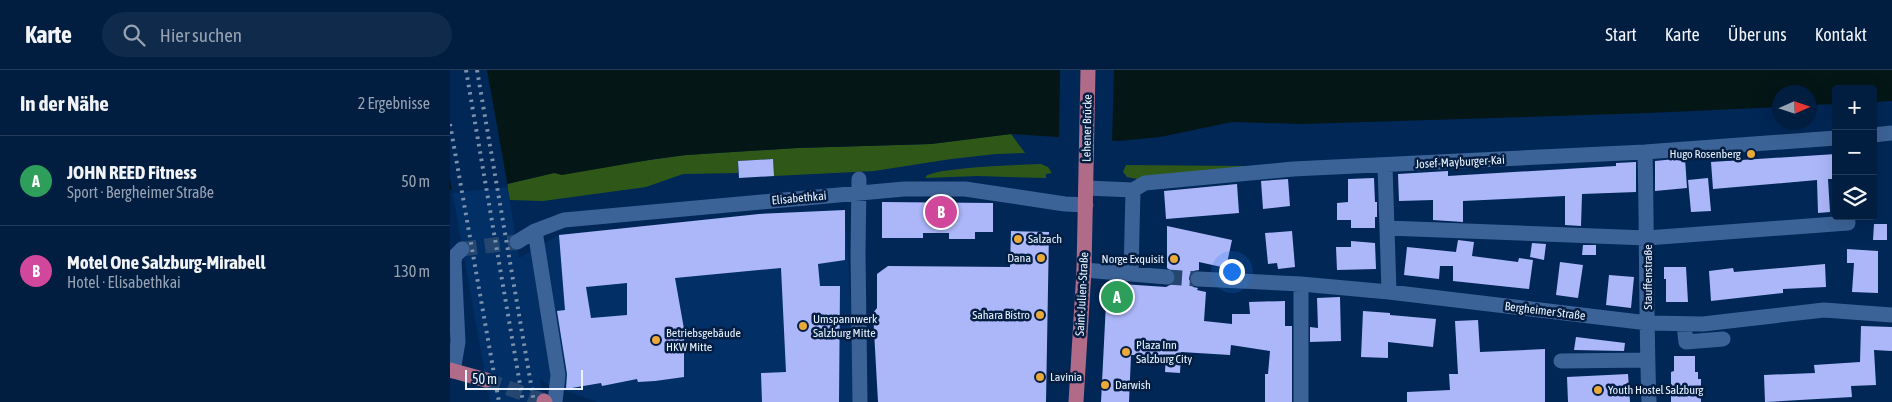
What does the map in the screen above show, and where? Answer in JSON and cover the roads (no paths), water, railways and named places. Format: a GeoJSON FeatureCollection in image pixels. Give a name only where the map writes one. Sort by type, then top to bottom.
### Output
{"type":"FeatureCollection","features":[{"type":"Feature","properties":{"kind":"main road","name":"Lehener Brücke"},"geometry":{"type":"LineString","coordinates":[[1086,187],[1088,70]]}},
{"type":"Feature","properties":{"kind":"main road","name":"Saint-Julien-Straße"},"geometry":{"type":"LineString","coordinates":[[1076,402],[1084,270],[1086,187]]}},
{"type":"Feature","properties":{"kind":"main road"},"geometry":{"type":"LineString","coordinates":[[452,370],[486,380]]}},
{"type":"Feature","properties":{"kind":"street"},"geometry":{"type":"LineString","coordinates":[[1877,135],[1892,133]]}},
{"type":"Feature","properties":{"kind":"street","name":"Josef-Mayburger-Kai"},"geometry":{"type":"LineString","coordinates":[[1086,187],[1132,190],[1145,183],[1293,170],[1644,152],[1832,138]]}},
{"type":"Feature","properties":{"kind":"street","name":"Stauffenstraße"},"geometry":{"type":"LineString","coordinates":[[1644,152],[1648,238],[1647,360],[1649,402]]}},
{"type":"Feature","properties":{"kind":"street"},"geometry":{"type":"LineString","coordinates":[[1385,166],[1389,292]]}},
{"type":"Feature","properties":{"kind":"street"},"geometry":{"type":"LineString","coordinates":[[859,186],[860,402]]}},
{"type":"Feature","properties":{"kind":"street","name":"Elisabethkai"},"geometry":{"type":"LineString","coordinates":[[517,242],[535,231],[564,220],[859,186],[904,189],[965,189],[1049,202],[1086,205]]}},
{"type":"Feature","properties":{"kind":"street"},"geometry":{"type":"LineString","coordinates":[[1132,190],[1132,274]]}},
{"type":"Feature","properties":{"kind":"street"},"geometry":{"type":"LineString","coordinates":[[1387,228],[1648,238],[1848,223]]}},
{"type":"Feature","properties":{"kind":"street"},"geometry":{"type":"LineString","coordinates":[[535,231],[558,375],[554,402]]}},
{"type":"Feature","properties":{"kind":"street"},"geometry":{"type":"LineString","coordinates":[[452,370],[458,342],[453,270],[457,248]]}},
{"type":"Feature","properties":{"kind":"street"},"geometry":{"type":"LineString","coordinates":[[1084,270],[1167,277]]}},
{"type":"Feature","properties":{"kind":"street","name":"Bergheimer Straße"},"geometry":{"type":"LineString","coordinates":[[1198,278],[1301,284],[1389,292],[1648,324],[1703,324],[1824,310],[1892,315]]}},
{"type":"Feature","properties":{"kind":"street"},"geometry":{"type":"LineString","coordinates":[[1301,284],[1301,402]]}},
{"type":"Feature","properties":{"kind":"street"},"geometry":{"type":"LineString","coordinates":[[1684,325],[1686,342],[1723,339]]}},
{"type":"Feature","properties":{"kind":"street"},"geometry":{"type":"LineString","coordinates":[[1561,361],[1647,360]]}},
{"type":"Feature","properties":{"kind":"tunnel"},"geometry":{"type":"LineString","coordinates":[[462,249],[517,242]]}},
{"type":"Feature","properties":{"kind":"tunnel"},"geometry":{"type":"LineString","coordinates":[[1167,277],[1198,279]]}},
{"type":"Feature","properties":{"kind":"tunnel"},"geometry":{"type":"LineString","coordinates":[[486,380],[544,401]]}},
{"type":"Feature","properties":{"kind":"railway"},"geometry":{"type":"LineString","coordinates":[[466,70],[523,402]]}},
{"type":"Feature","properties":{"kind":"railway"},"geometry":{"type":"LineString","coordinates":[[477,70],[534,402]]}},
{"type":"Feature","properties":{"kind":"railway"},"geometry":{"type":"LineString","coordinates":[[450,124],[499,402]]}},
{"type":"Feature","properties":{"kind":"place","name":"Hugo Rosenberg"},"geometry":{"type":"Point","coordinates":[1751,154]}},
{"type":"Feature","properties":{"kind":"place","name":"Motel One Salzburg-Mirabell"},"geometry":{"type":"Point","coordinates":[941,212]}},
{"type":"Feature","properties":{"kind":"place","name":"Salzach"},"geometry":{"type":"Point","coordinates":[1018,239]}},
{"type":"Feature","properties":{"kind":"place","name":"Dana"},"geometry":{"type":"Point","coordinates":[1041,258]}},
{"type":"Feature","properties":{"kind":"place","name":"Norge Exquisit"},"geometry":{"type":"Point","coordinates":[1174,259]}},
{"type":"Feature","properties":{"kind":"place","name":"JOHN REED Fitness"},"geometry":{"type":"Point","coordinates":[1117,297]}},
{"type":"Feature","properties":{"kind":"place","name":"Sahara Bistro"},"geometry":{"type":"Point","coordinates":[1040,315]}},
{"type":"Feature","properties":{"kind":"place","name":"Umspannwerk Salzburg Mitte"},"geometry":{"type":"Point","coordinates":[803,326]}},
{"type":"Feature","properties":{"kind":"place","name":"Betriebsgebäude HKW Mitte"},"geometry":{"type":"Point","coordinates":[656,340]}},
{"type":"Feature","properties":{"kind":"place","name":"Plaza Inn Salzburg City"},"geometry":{"type":"Point","coordinates":[1126,352]}},
{"type":"Feature","properties":{"kind":"place","name":"Lavinia"},"geometry":{"type":"Point","coordinates":[1040,377]}},
{"type":"Feature","properties":{"kind":"place","name":"Darwish"},"geometry":{"type":"Point","coordinates":[1105,385]}},
{"type":"Feature","properties":{"kind":"place","name":"Youth Hostel Salzburg"},"geometry":{"type":"Point","coordinates":[1598,390]}}]}
